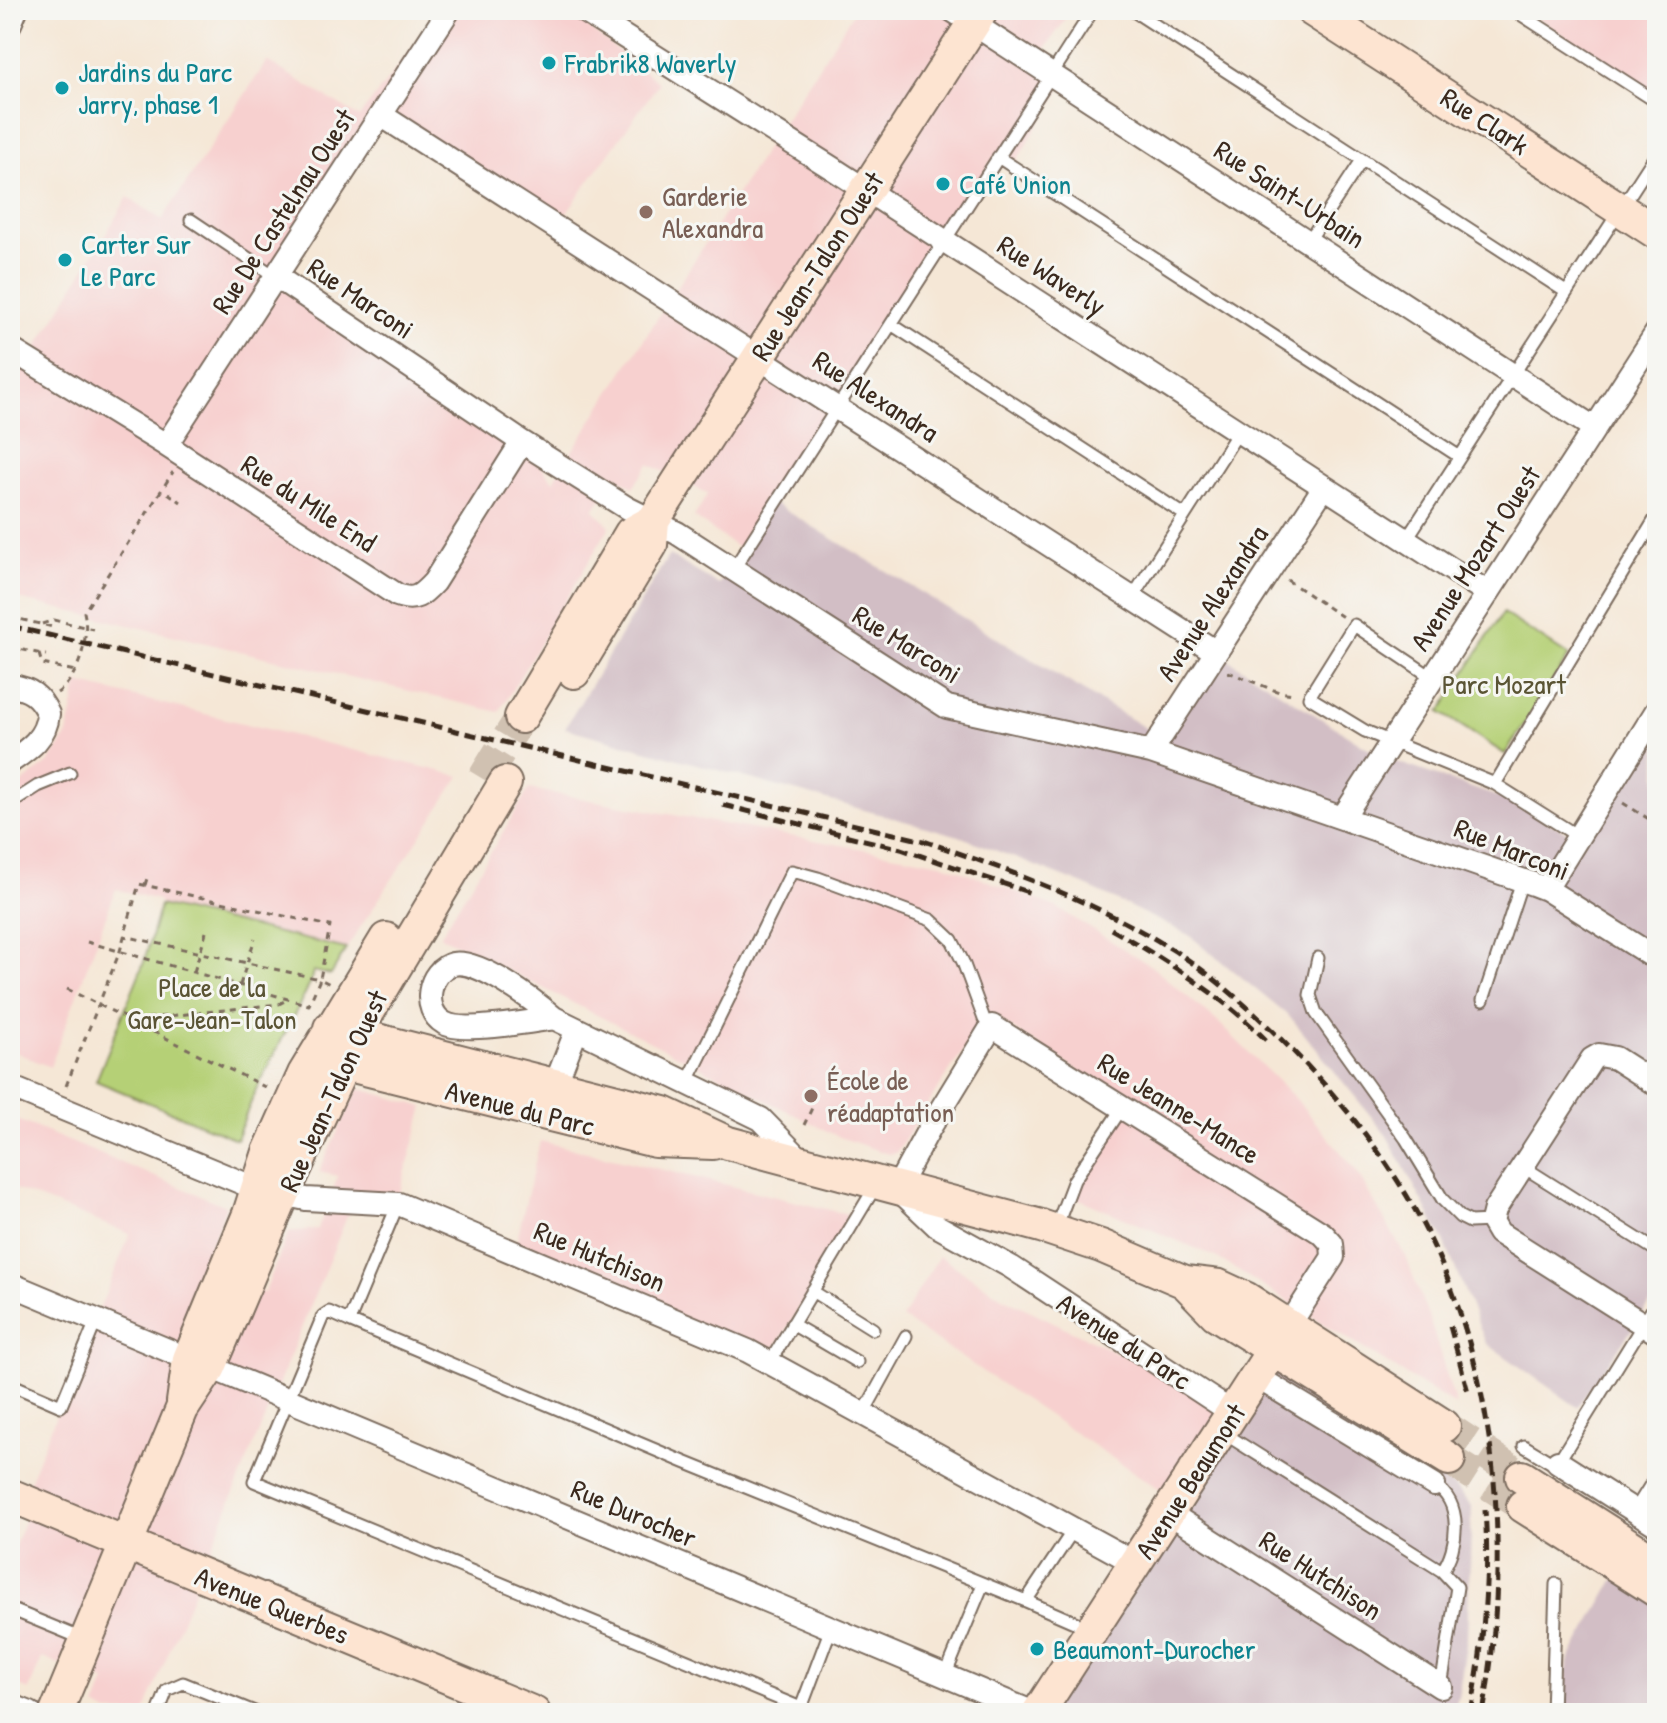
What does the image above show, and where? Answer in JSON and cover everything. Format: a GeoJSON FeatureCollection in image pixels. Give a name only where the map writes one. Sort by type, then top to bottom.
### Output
{"type":"FeatureCollection","features":[{"type":"Feature","properties":{"kind":"main road","name":"Rue Clark"},"geometry":{"type":"LineString","coordinates":[[1312,10],[1657,233]]}},
{"type":"Feature","properties":{"kind":"main road","name":"Rue Jean-Talon Ouest"},"geometry":{"type":"LineString","coordinates":[[532,720],[631,533],[653,521],[866,190],[969,14]]}},
{"type":"Feature","properties":{"kind":"main road","name":"Rue Jean-Talon Ouest"},"geometry":{"type":"LineString","coordinates":[[56,1713],[270,1192],[269,1152],[494,781]]}},
{"type":"Feature","properties":{"kind":"main road","name":"Avenue du Parc"},"geometry":{"type":"LineString","coordinates":[[336,1046],[555,1085],[664,1113],[728,1143],[1055,1231],[1112,1250],[1185,1282],[1216,1314],[1442,1472]]}},
{"type":"Feature","properties":{"kind":"main road","name":"Avenue du Parc"},"geometry":{"type":"LineString","coordinates":[[336,1046],[655,1141],[728,1143]]}},
{"type":"Feature","properties":{"kind":"main road","name":"Avenue du Parc"},"geometry":{"type":"LineString","coordinates":[[1273,1352],[1444,1426]]}},
{"type":"Feature","properties":{"kind":"main road","name":"Avenue Beaumont"},"geometry":{"type":"LineString","coordinates":[[1036,1713],[1137,1564],[1273,1352]]}},
{"type":"Feature","properties":{"kind":"main road"},"geometry":{"type":"LineString","coordinates":[[1523,1476],[1657,1563]]}},
{"type":"Feature","properties":{"kind":"main road"},"geometry":{"type":"LineString","coordinates":[[1523,1476],[1657,1591]]}},
{"type":"Feature","properties":{"kind":"main road","name":"Avenue Querbes"},"geometry":{"type":"LineString","coordinates":[[10,1495],[534,1713]]}},
{"type":"Feature","properties":{"kind":"street"},"geometry":{"type":"LineString","coordinates":[[10,24],[16,10]]}},
{"type":"Feature","properties":{"kind":"street","name":"Rue De Castelnau Ouest"},"geometry":{"type":"LineString","coordinates":[[166,445],[449,10]]}},
{"type":"Feature","properties":{"kind":"street","name":"Rue Waverly"},"geometry":{"type":"LineString","coordinates":[[582,10],[1488,593]]}},
{"type":"Feature","properties":{"kind":"street","name":"Rue Saint-Urbain"},"geometry":{"type":"LineString","coordinates":[[969,14],[1051,74],[1594,428]]}},
{"type":"Feature","properties":{"kind":"street","name":"Rue Alexandra"},"geometry":{"type":"LineString","coordinates":[[381,115],[1132,598],[1222,662]]}},
{"type":"Feature","properties":{"kind":"street","name":"Rue Marconi"},"geometry":{"type":"LineString","coordinates":[[277,277],[522,442],[733,570],[947,707],[1151,752],[1546,889],[1657,959]]}},
{"type":"Feature","properties":{"kind":"street","name":"Avenue Mozart Ouest"},"geometry":{"type":"LineString","coordinates":[[1343,817],[1657,332]]}},
{"type":"Feature","properties":{"kind":"street","name":"Rue du Mile End"},"geometry":{"type":"LineString","coordinates":[[10,349],[407,599],[418,597],[434,582],[522,442]]}},
{"type":"Feature","properties":{"kind":"street","name":"Avenue Alexandra"},"geometry":{"type":"LineString","coordinates":[[1151,752],[1222,662],[1270,569],[1324,487]]}},
{"type":"Feature","properties":{"kind":"street"},"geometry":{"type":"LineString","coordinates":[[10,686],[38,696],[48,714],[43,734],[33,746],[10,762]]}},
{"type":"Feature","properties":{"kind":"street"},"geometry":{"type":"LineString","coordinates":[[1546,889],[1653,725]]}},
{"type":"Feature","properties":{"kind":"street","name":"Avenue du Parc"},"geometry":{"type":"LineString","coordinates":[[554,1018],[488,1026],[445,1024],[433,1011],[430,988],[442,969],[455,963],[470,965],[534,999],[554,1018],[761,1119],[802,1161]]}},
{"type":"Feature","properties":{"kind":"street"},"geometry":{"type":"LineString","coordinates":[[887,1185],[929,1129],[992,1026]]}},
{"type":"Feature","properties":{"kind":"street","name":"Rue Jeanne-Mance"},"geometry":{"type":"LineString","coordinates":[[992,1026],[1323,1234],[1332,1244]]}},
{"type":"Feature","properties":{"kind":"street"},"geometry":{"type":"LineString","coordinates":[[555,1085],[577,1029]]}},
{"type":"Feature","properties":{"kind":"street"},"geometry":{"type":"LineString","coordinates":[[1650,1328],[1499,1233],[1492,1221],[1495,1209],[1586,1066],[1599,1055],[1615,1058],[1657,1085]]}},
{"type":"Feature","properties":{"kind":"street","name":"Rue Hutchison"},"geometry":{"type":"LineString","coordinates":[[10,1087],[229,1180],[270,1192],[316,1200],[399,1204],[748,1351],[1137,1564]]}},
{"type":"Feature","properties":{"kind":"street","name":"Avenue du Parc"},"geometry":{"type":"LineString","coordinates":[[887,1185],[937,1226],[1011,1267],[1227,1422]]}},
{"type":"Feature","properties":{"kind":"street","name":"Avenue Beaumont"},"geometry":{"type":"LineString","coordinates":[[1273,1352],[1333,1257],[1332,1244]]}},
{"type":"Feature","properties":{"kind":"street","name":"Rue Durocher"},"geometry":{"type":"LineString","coordinates":[[10,1284],[1036,1713]]}},
{"type":"Feature","properties":{"kind":"street"},"geometry":{"type":"LineString","coordinates":[[1558,1462],[1648,1520],[1657,1485]]}},
{"type":"Feature","properties":{"kind":"street","name":"Rue Hutchison"},"geometry":{"type":"LineString","coordinates":[[1169,1513],[1441,1687]]}},
{"type":"Feature","properties":{"kind":"street"},"geometry":{"type":"LineString","coordinates":[[10,1705],[30,1713]]}},
{"type":"Feature","properties":{"kind":"lane"},"geometry":{"type":"LineString","coordinates":[[733,570],[1093,10]]}},
{"type":"Feature","properties":{"kind":"lane"},"geometry":{"type":"LineString","coordinates":[[1132,10],[1566,292]]}},
{"type":"Feature","properties":{"kind":"lane"},"geometry":{"type":"LineString","coordinates":[[1514,10],[1657,102]]}},
{"type":"Feature","properties":{"kind":"lane"},"geometry":{"type":"LineString","coordinates":[[1406,540],[1657,153]]}},
{"type":"Feature","properties":{"kind":"lane"},"geometry":{"type":"LineString","coordinates":[[998,157],[1460,457]]}},
{"type":"Feature","properties":{"kind":"lane"},"geometry":{"type":"LineString","coordinates":[[1308,242],[1362,160]]}},
{"type":"Feature","properties":{"kind":"lane"},"geometry":{"type":"LineString","coordinates":[[191,220],[277,277]]}},
{"type":"Feature","properties":{"kind":"lane"},"geometry":{"type":"LineString","coordinates":[[891,324],[1185,515]]}},
{"type":"Feature","properties":{"kind":"lane"},"geometry":{"type":"LineString","coordinates":[[1132,598],[1239,431]]}},
{"type":"Feature","properties":{"kind":"lane"},"geometry":{"type":"LineString","coordinates":[[1495,784],[1657,516]]}},
{"type":"Feature","properties":{"kind":"lane"},"geometry":{"type":"LineString","coordinates":[[1433,678],[1354,625],[1309,697],[1365,731],[1495,784],[1579,837]]}},
{"type":"Feature","properties":{"kind":"lane"},"geometry":{"type":"LineString","coordinates":[[10,804],[38,786],[70,773]]}},
{"type":"Feature","properties":{"kind":"lane"},"geometry":{"type":"LineString","coordinates":[[687,1083],[792,871],[931,920],[952,940],[984,1019],[992,1026]]}},
{"type":"Feature","properties":{"kind":"lane"},"geometry":{"type":"LineString","coordinates":[[1483,1000],[1522,881]]}},
{"type":"Feature","properties":{"kind":"lane"},"geometry":{"type":"LineString","coordinates":[[1318,958],[1310,995],[1316,1013],[1406,1139],[1443,1200],[1460,1217],[1470,1222],[1492,1221]]}},
{"type":"Feature","properties":{"kind":"lane"},"geometry":{"type":"LineString","coordinates":[[1055,1231],[1074,1180],[1122,1108]]}},
{"type":"Feature","properties":{"kind":"lane"},"geometry":{"type":"LineString","coordinates":[[1522,1166],[1657,1251]]}},
{"type":"Feature","properties":{"kind":"lane"},"geometry":{"type":"LineString","coordinates":[[770,1362],[812,1291],[887,1185]]}},
{"type":"Feature","properties":{"kind":"lane"},"geometry":{"type":"LineString","coordinates":[[349,1321],[399,1204]]}},
{"type":"Feature","properties":{"kind":"lane"},"geometry":{"type":"LineString","coordinates":[[812,1291],[873,1329]]}},
{"type":"Feature","properties":{"kind":"lane"},"geometry":{"type":"LineString","coordinates":[[1523,1476],[1558,1462],[1650,1328],[1657,1302]]}},
{"type":"Feature","properties":{"kind":"lane"},"geometry":{"type":"LineString","coordinates":[[831,1628],[801,1708],[254,1481],[323,1316],[329,1312],[1093,1631]]}},
{"type":"Feature","properties":{"kind":"lane"},"geometry":{"type":"LineString","coordinates":[[10,1384],[61,1406],[96,1321]]}},
{"type":"Feature","properties":{"kind":"lane"},"geometry":{"type":"LineString","coordinates":[[792,1324],[857,1362]]}},
{"type":"Feature","properties":{"kind":"lane"},"geometry":{"type":"LineString","coordinates":[[863,1414],[906,1336]]}},
{"type":"Feature","properties":{"kind":"lane"},"geometry":{"type":"LineString","coordinates":[[1227,1422],[1442,1571],[1457,1587],[1441,1687]]}},
{"type":"Feature","properties":{"kind":"lane"},"geometry":{"type":"LineString","coordinates":[[1442,1472],[1455,1519],[1449,1560],[1442,1571]]}},
{"type":"Feature","properties":{"kind":"lane"},"geometry":{"type":"LineString","coordinates":[[1026,1601],[1074,1529]]}},
{"type":"Feature","properties":{"kind":"lane"},"geometry":{"type":"LineString","coordinates":[[945,1676],[983,1584]]}},
{"type":"Feature","properties":{"kind":"lane"},"geometry":{"type":"LineString","coordinates":[[1552,1713],[1556,1584]]}},
{"type":"Feature","properties":{"kind":"lane"},"geometry":{"type":"LineString","coordinates":[[10,1609],[87,1641]]}},
{"type":"Feature","properties":{"kind":"lane"},"geometry":{"type":"LineString","coordinates":[[158,1713],[167,1690],[183,1683],[257,1713]]}},
{"type":"Feature","properties":{"kind":"path"},"geometry":{"type":"LineString","coordinates":[[55,694],[65,687],[75,671],[85,627],[84,612],[173,471]]}},
{"type":"Feature","properties":{"kind":"path"},"geometry":{"type":"LineString","coordinates":[[168,493],[181,502]]}},
{"type":"Feature","properties":{"kind":"path"},"geometry":{"type":"LineString","coordinates":[[1270,569],[1354,625]]}},
{"type":"Feature","properties":{"kind":"path"},"geometry":{"type":"LineString","coordinates":[[10,617],[53,627]]}},
{"type":"Feature","properties":{"kind":"path"},"geometry":{"type":"LineString","coordinates":[[42,624],[54,620],[93,629]]}},
{"type":"Feature","properties":{"kind":"path"},"geometry":{"type":"LineString","coordinates":[[10,647],[46,655]]}},
{"type":"Feature","properties":{"kind":"path"},"geometry":{"type":"LineString","coordinates":[[39,654],[42,664],[75,671]]}},
{"type":"Feature","properties":{"kind":"path"},"geometry":{"type":"LineString","coordinates":[[1222,662],[1279,692],[1309,697]]}},
{"type":"Feature","properties":{"kind":"path"},"geometry":{"type":"LineString","coordinates":[[1620,801],[1657,824]]}},
{"type":"Feature","properties":{"kind":"path"},"geometry":{"type":"LineString","coordinates":[[145,885],[148,875]]}},
{"type":"Feature","properties":{"kind":"path"},"geometry":{"type":"LineString","coordinates":[[66,1086],[120,951],[139,884],[330,926],[320,979],[309,1005],[240,985],[120,951],[87,942]]}},
{"type":"Feature","properties":{"kind":"path"},"geometry":{"type":"LineString","coordinates":[[194,972],[206,932]]}},
{"type":"Feature","properties":{"kind":"path"},"geometry":{"type":"LineString","coordinates":[[124,936],[320,979],[336,987]]}},
{"type":"Feature","properties":{"kind":"path"},"geometry":{"type":"LineString","coordinates":[[240,985],[255,938]]}},
{"type":"Feature","properties":{"kind":"path"},"geometry":{"type":"LineString","coordinates":[[67,989],[267,1088]]}},
{"type":"Feature","properties":{"kind":"path"},"geometry":{"type":"LineString","coordinates":[[137,1023],[141,1019],[279,1004],[288,999]]}},
{"type":"Feature","properties":{"kind":"path"},"geometry":{"type":"LineString","coordinates":[[804,1125],[812,1108]]}},
{"type":"Feature","properties":{"kind":"shaded area"},"geometry":{"type":"Polygon","coordinates":[[[442,10],[566,10],[659,83],[557,226],[381,115],[276,277],[522,442],[553,481],[855,10],[1072,10],[1035,63],[1064,83],[1011,170],[991,161],[742,551],[694,517],[708,494],[649,464],[633,487],[616,477],[594,510],[610,526],[499,712],[10,597],[10,346],[30,359],[128,197],[162,220],[267,61],[359,117],[442,10]]]}},
{"type":"Feature","properties":{"kind":"shaded area"},"geometry":{"type":"Polygon","coordinates":[[[1525,10],[1657,10],[1657,96],[1525,10]]]}},
{"type":"Feature","properties":{"kind":"shaded area"},"geometry":{"type":"Polygon","coordinates":[[[772,502],[1160,737],[1216,652],[1382,757],[1504,799],[1578,838],[1646,728],[1657,735],[1657,1294],[1577,1407],[1486,1343],[1444,1241],[1387,1136],[1292,1019],[1189,935],[1084,885],[959,836],[565,728],[669,555],[719,585],[772,502]]]}},
{"type":"Feature","properties":{"kind":"shaded area"},"geometry":{"type":"Polygon","coordinates":[[[78,683],[460,776],[346,949],[161,905],[158,900],[116,889],[50,1067],[10,1050],[10,792],[48,763],[67,736],[78,683]]]}},
{"type":"Feature","properties":{"kind":"shaded area"},"geometry":{"type":"Polygon","coordinates":[[[529,789],[941,863],[1056,907],[1151,966],[1219,1023],[1295,1098],[1355,1169],[1406,1257],[1456,1406],[1216,1257],[1072,1196],[1129,1104],[988,1013],[896,1153],[888,1154],[837,1136],[440,936],[529,789]]]}},
{"type":"Feature","properties":{"kind":"shaded area"},"geometry":{"type":"Polygon","coordinates":[[[358,1088],[424,1107],[396,1206],[355,1197],[144,1713],[108,1713],[96,1706],[105,1681],[42,1658],[29,1690],[10,1682],[10,1558],[35,1493],[27,1487],[130,1234],[10,1187],[10,1117],[226,1206],[202,1268],[264,1293],[289,1232],[318,1229],[338,1176],[319,1172],[358,1088]]]}},
{"type":"Feature","properties":{"kind":"shaded area"},"geometry":{"type":"Polygon","coordinates":[[[540,1141],[855,1216],[767,1361],[514,1252],[540,1141]]]}},
{"type":"Feature","properties":{"kind":"shaded area"},"geometry":{"type":"Polygon","coordinates":[[[939,1256],[1002,1297],[1216,1401],[1233,1413],[1177,1501],[902,1318],[939,1256]]]}},
{"type":"Feature","properties":{"kind":"shaded area"},"geometry":{"type":"Polygon","coordinates":[[[1273,1350],[1453,1485],[1472,1507],[1467,1638],[1458,1698],[1451,1713],[1048,1713],[1273,1350]]]}},
{"type":"Feature","properties":{"kind":"shaded area"},"geometry":{"type":"Polygon","coordinates":[[[1616,1577],[1657,1599],[1657,1713],[1564,1713],[1568,1662],[1616,1577]]]}},
{"type":"Feature","properties":{"kind":"green space","name":"Parc Mozart"},"geometry":{"type":"Polygon","coordinates":[[[1503,613],[1569,656],[1505,754],[1440,712],[1503,613]]]}},
{"type":"Feature","properties":{"kind":"green space","name":"Place de la Gare-Jean-Talon"},"geometry":{"type":"Polygon","coordinates":[[[160,905],[346,949],[331,975],[313,971],[310,984],[256,1090],[236,1139],[96,1081],[144,962],[160,905]]]}},
{"type":"Feature","properties":{"kind":"tunnel"},"geometry":{"type":"LineString","coordinates":[[483,779],[521,717]]}},
{"type":"Feature","properties":{"kind":"tunnel"},"geometry":{"type":"LineString","coordinates":[[1444,1426],[1522,1477]]}},
{"type":"Feature","properties":{"kind":"tunnel"},"geometry":{"type":"LineString","coordinates":[[1449,1459],[1523,1506]]}},
{"type":"Feature","properties":{"kind":"railway"},"geometry":{"type":"LineString","coordinates":[[10,626],[924,841],[1083,902],[1143,932],[1205,972],[1279,1037],[1343,1106],[1414,1208],[1442,1266],[1464,1327],[1481,1390],[1491,1454],[1497,1585],[1483,1713]]}},
{"type":"Feature","properties":{"kind":"railway"},"geometry":{"type":"LineString","coordinates":[[723,805],[901,849],[1034,894]]}},
{"type":"Feature","properties":{"kind":"railway"},"geometry":{"type":"LineString","coordinates":[[1111,929],[1192,979],[1231,1008],[1266,1040]]}},
{"type":"Feature","properties":{"kind":"railway"},"geometry":{"type":"LineString","coordinates":[[1450,1326],[1468,1392]]}},
{"type":"Feature","properties":{"kind":"railway"},"geometry":{"type":"LineString","coordinates":[[1471,1713],[1484,1612],[1487,1561],[1485,1510]]}},
{"type":"Feature","properties":{"kind":"place","name":"Frabrik8 Waverly"},"geometry":{"type":"Point","coordinates":[549,63]}},
{"type":"Feature","properties":{"kind":"place","name":"Jardins du Parc Jarry, phase 1"},"geometry":{"type":"Point","coordinates":[62,88]}},
{"type":"Feature","properties":{"kind":"place","name":"Café Union"},"geometry":{"type":"Point","coordinates":[943,184]}},
{"type":"Feature","properties":{"kind":"place","name":"Garderie Alexandra"},"geometry":{"type":"Point","coordinates":[646,212]}},
{"type":"Feature","properties":{"kind":"place","name":"Carter Sur Le Parc"},"geometry":{"type":"Point","coordinates":[65,260]}},
{"type":"Feature","properties":{"kind":"place","name":"École de réadaptation"},"geometry":{"type":"Point","coordinates":[811,1096]}},
{"type":"Feature","properties":{"kind":"place","name":"Beaumont-Durocher"},"geometry":{"type":"Point","coordinates":[1037,1649]}}]}
